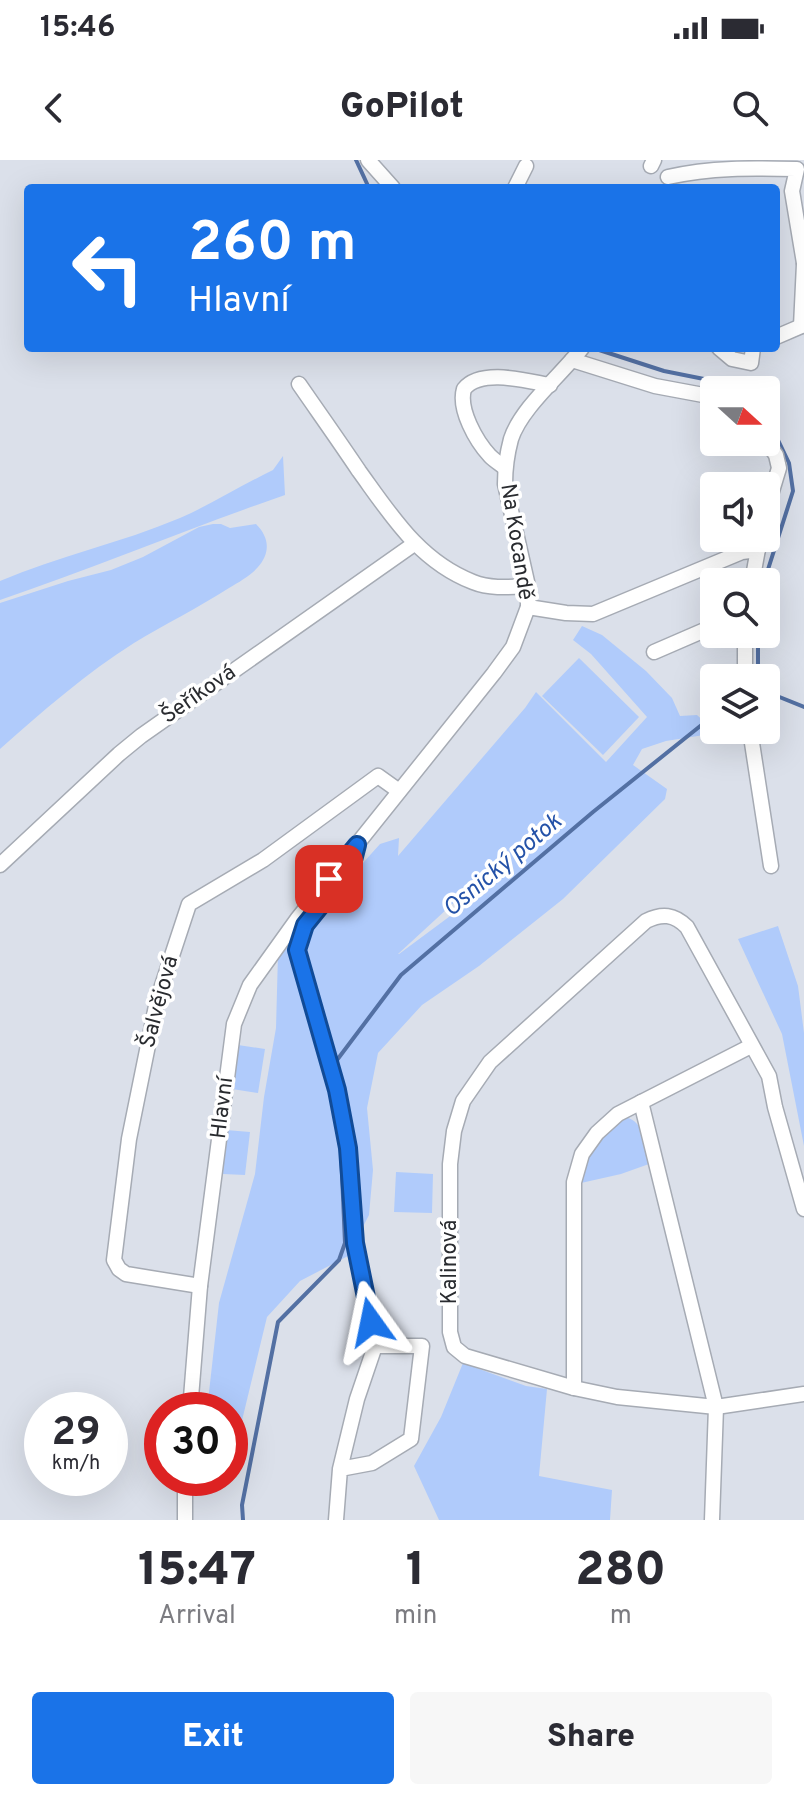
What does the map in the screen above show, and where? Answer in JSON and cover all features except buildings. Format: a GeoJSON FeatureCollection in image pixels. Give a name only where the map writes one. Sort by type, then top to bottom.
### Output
{"type":"FeatureCollection","features":[{"type":"Feature","properties":{"kind":"street"},"geometry":{"type":"LineString","coordinates":[[368,160],[389,184]]}},
{"type":"Feature","properties":{"kind":"street"},"geometry":{"type":"LineString","coordinates":[[517,184],[526,166]]}},
{"type":"Feature","properties":{"kind":"street"},"geometry":{"type":"LineString","coordinates":[[668,177],[733,167],[797,169],[792,191],[804,263],[803,325],[780,335]]}},
{"type":"Feature","properties":{"kind":"street"},"geometry":{"type":"LineString","coordinates":[[724,352],[732,359],[751,363],[752,352]]}},
{"type":"Feature","properties":{"kind":"street"},"geometry":{"type":"LineString","coordinates":[[578,353],[655,386],[700,394]]}},
{"type":"Feature","properties":{"kind":"street","name":"Na Kocandě"},"geometry":{"type":"LineString","coordinates":[[357,845],[513,647],[528,607],[528,586],[505,484],[505,468],[512,439],[526,412],[578,353]]}},
{"type":"Feature","properties":{"kind":"street"},"geometry":{"type":"LineString","coordinates":[[505,468],[489,455],[470,424],[463,405],[464,389],[473,381],[483,378],[510,378],[550,385]]}},
{"type":"Feature","properties":{"kind":"street"},"geometry":{"type":"LineString","coordinates":[[299,384],[395,522],[414,544],[442,566],[472,582],[488,587],[528,586]]}},
{"type":"Feature","properties":{"kind":"street","name":"Šeříková"},"geometry":{"type":"LineString","coordinates":[[0,865],[141,736],[414,544]]}},
{"type":"Feature","properties":{"kind":"street"},"geometry":{"type":"LineString","coordinates":[[528,607],[593,614],[742,552]]}},
{"type":"Feature","properties":{"kind":"street"},"geometry":{"type":"LineString","coordinates":[[654,652],[700,632]]}},
{"type":"Feature","properties":{"kind":"street"},"geometry":{"type":"LineString","coordinates":[[752,744],[771,866]]}},
{"type":"Feature","properties":{"kind":"street","name":"Šalvějová"},"geometry":{"type":"LineString","coordinates":[[200,1286],[126,1274],[114,1260],[129,1139],[157,1001],[189,904],[263,860],[378,776],[399,791]]}},
{"type":"Feature","properties":{"kind":"street"},"geometry":{"type":"LineString","coordinates":[[336,1520],[340,1469],[357,1399],[375,1346],[355,1243],[348,1148],[337,1090],[297,950],[305,925],[351,868],[357,845]]}},
{"type":"Feature","properties":{"kind":"street","name":"Hlavní"},"geometry":{"type":"LineString","coordinates":[[191,1392],[200,1286],[234,1024],[250,985],[298,918],[357,845]]}},
{"type":"Feature","properties":{"kind":"street","name":"Kalinová"},"geometry":{"type":"LineString","coordinates":[[751,1046],[687,927],[681,920],[660,915],[646,921],[490,1062],[463,1101],[454,1131],[450,1164],[450,1332],[454,1347],[465,1356],[574,1388],[617,1397],[716,1407],[804,1394]]}},
{"type":"Feature","properties":{"kind":"street"},"geometry":{"type":"LineString","coordinates":[[574,1388],[574,1182],[582,1154],[597,1133],[618,1114],[751,1046],[769,1076],[804,1209]]}},
{"type":"Feature","properties":{"kind":"street"},"geometry":{"type":"LineString","coordinates":[[641,1102],[716,1407],[712,1520]]}},
{"type":"Feature","properties":{"kind":"street"},"geometry":{"type":"LineString","coordinates":[[340,1469],[372,1463],[411,1439],[422,1346],[375,1346]]}},
{"type":"Feature","properties":{"kind":"street"},"geometry":{"type":"LineString","coordinates":[[185,1496],[185,1520]]}},
{"type":"Feature","properties":{"kind":"shaded area"},"geometry":{"type":"Polygon","coordinates":[[[283,456],[285,495],[0,600],[0,581],[180,518],[273,470],[283,456]]]}},
{"type":"Feature","properties":{"kind":"shaded area"},"geometry":{"type":"Polygon","coordinates":[[[213,524],[230,528],[256,524],[264,534],[267,545],[258,567],[237,583],[116,655],[65,693],[0,749],[0,603],[111,570],[199,527],[213,524]]]}},
{"type":"Feature","properties":{"kind":"shaded area"},"geometry":{"type":"Polygon","coordinates":[[[582,626],[602,635],[646,671],[672,698],[680,716],[697,715],[700,718],[700,736],[666,741],[642,749],[633,765],[667,789],[665,799],[563,899],[479,966],[422,1005],[378,1053],[367,1108],[373,1170],[369,1215],[348,1256],[300,1281],[267,1317],[248,1396],[248,1392],[209,1392],[219,1303],[255,1174],[276,1028],[278,954],[380,844],[399,838],[398,856],[536,692],[606,762],[647,717],[591,654],[573,640],[582,626]],[[496,882],[476,886],[460,897],[398,954],[496,882]]]}},
{"type":"Feature","properties":{"kind":"shaded area"},"geometry":{"type":"Polygon","coordinates":[[[579,658],[639,717],[603,755],[542,696],[579,658]]]}},
{"type":"Feature","properties":{"kind":"shaded area"},"geometry":{"type":"Polygon","coordinates":[[[778,926],[798,986],[804,1033],[804,1146],[782,1034],[738,939],[778,926]]]}},
{"type":"Feature","properties":{"kind":"shaded area"},"geometry":{"type":"Polygon","coordinates":[[[238,1045],[265,1049],[258,1093],[232,1089],[238,1045]]]}},
{"type":"Feature","properties":{"kind":"shaded area"},"geometry":{"type":"Polygon","coordinates":[[[625,1117],[632,1119],[640,1129],[649,1164],[581,1183],[587,1161],[596,1146],[625,1117]]]}},
{"type":"Feature","properties":{"kind":"shaded area"},"geometry":{"type":"Polygon","coordinates":[[[226,1130],[250,1132],[245,1175],[223,1174],[226,1130]]]}},
{"type":"Feature","properties":{"kind":"shaded area"},"geometry":{"type":"Polygon","coordinates":[[[396,1172],[433,1174],[432,1213],[394,1212],[396,1172]]]}},
{"type":"Feature","properties":{"kind":"shaded area"},"geometry":{"type":"Polygon","coordinates":[[[463,1363],[526,1386],[547,1389],[539,1476],[612,1490],[610,1520],[439,1520],[414,1466],[441,1417],[463,1363]]]}},
{"type":"Feature","properties":{"kind":"waterway"},"geometry":{"type":"LineString","coordinates":[[356,160],[367,184]]}},
{"type":"Feature","properties":{"kind":"waterway"},"geometry":{"type":"LineString","coordinates":[[605,352],[664,371],[700,378]]}},
{"type":"Feature","properties":{"kind":"waterway"},"geometry":{"type":"LineString","coordinates":[[768,568],[793,491],[789,463],[780,444]]}},
{"type":"Feature","properties":{"kind":"waterway"},"geometry":{"type":"LineString","coordinates":[[758,648],[758,664]]}},
{"type":"Feature","properties":{"kind":"waterway"},"geometry":{"type":"LineString","coordinates":[[780,697],[804,707]]}},
{"type":"Feature","properties":{"kind":"waterway","name":"Osnický potok"},"geometry":{"type":"LineString","coordinates":[[334,1064],[401,975],[593,812],[700,726]]}},
{"type":"Feature","properties":{"kind":"waterway","name":"Osnický potok"},"geometry":{"type":"LineString","coordinates":[[243,1520],[242,1505],[278,1322],[339,1260],[345,1243],[341,1151],[333,1105]]}},
{"type":"Feature","properties":{"kind":"route"},"geometry":{"type":"LineString","coordinates":[[329,879],[357,845],[351,868],[305,925],[297,950],[337,1090],[348,1148],[355,1243],[371,1322]]}}]}
